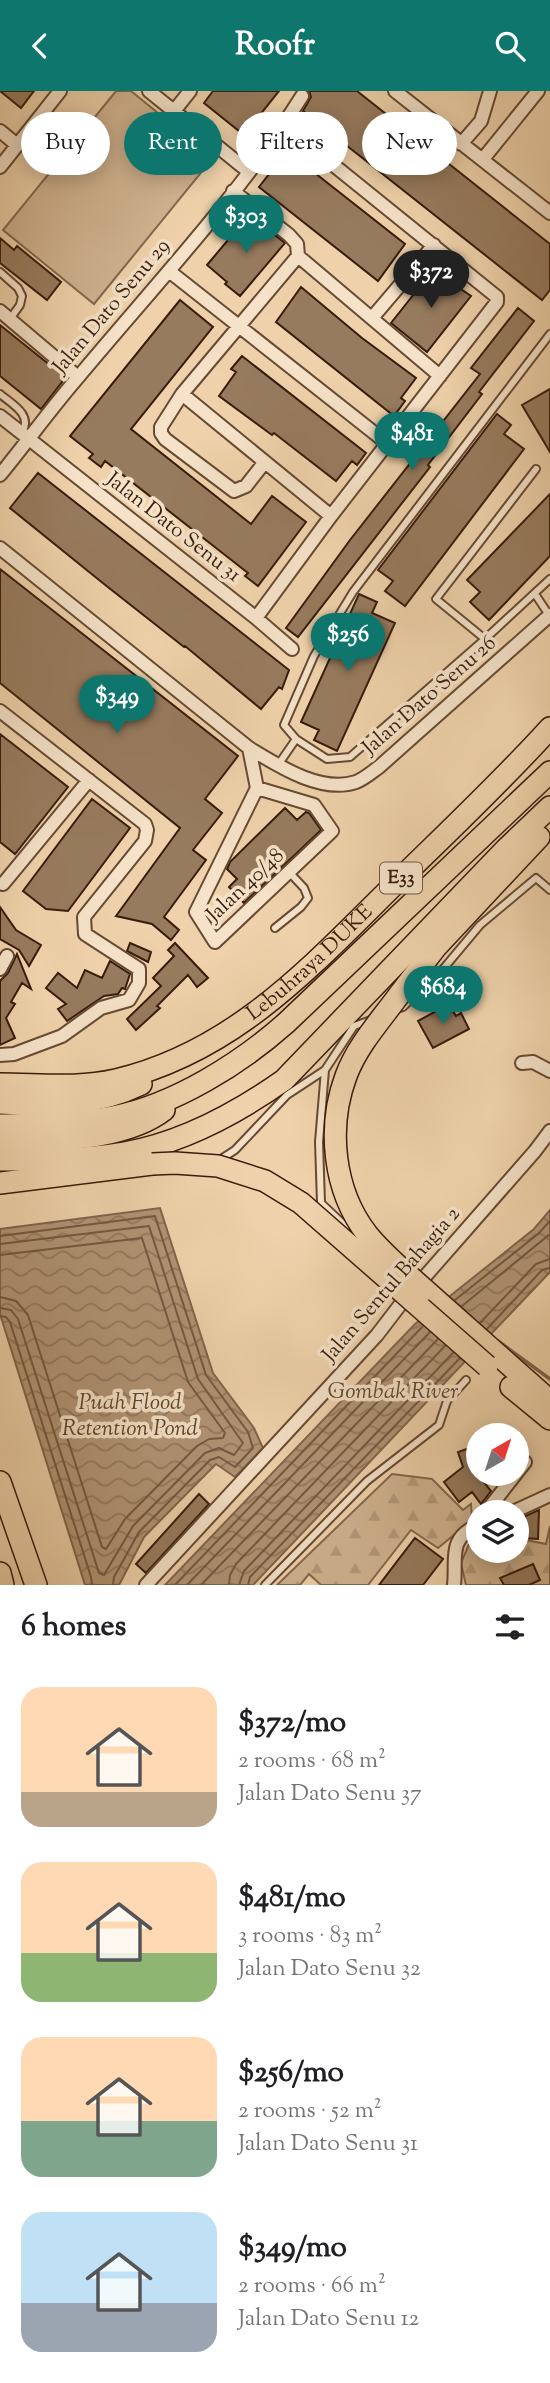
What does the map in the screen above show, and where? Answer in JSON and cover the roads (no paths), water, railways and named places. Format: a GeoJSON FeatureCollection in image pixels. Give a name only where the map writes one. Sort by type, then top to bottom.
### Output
{"type":"FeatureCollection","features":[{"type":"Feature","properties":{"kind":"highway","name":"Lebuhraya DUKE"},"geometry":{"type":"LineString","coordinates":[[174,1060],[220,1037],[267,1006],[322,955],[550,728]]}},
{"type":"Feature","properties":{"kind":"highway","name":"Lebuhraya DUKE"},"geometry":{"type":"LineString","coordinates":[[190,1089],[240,1059],[286,1023],[550,772]]}},
{"type":"Feature","properties":{"kind":"highway","name":"E33"},"geometry":{"type":"LineString","coordinates":[[0,1160],[47,1160],[125,1153],[187,1134],[246,1107],[284,1080],[506,849],[550,807]]}},
{"type":"Feature","properties":{"kind":"highway"},"geometry":{"type":"LineString","coordinates":[[550,825],[436,947],[361,1045],[346,1075],[337,1106],[337,1167],[345,1193],[365,1231],[550,1419]]}},
{"type":"Feature","properties":{"kind":"highway"},"geometry":{"type":"LineString","coordinates":[[399,995],[508,879],[550,839]]}},
{"type":"Feature","properties":{"kind":"highway"},"geometry":{"type":"LineString","coordinates":[[6,1083],[62,1087],[100,1083],[174,1060]]}},
{"type":"Feature","properties":{"kind":"highway"},"geometry":{"type":"LineString","coordinates":[[0,1103],[65,1105],[103,1099],[146,1081],[174,1060]]}},
{"type":"Feature","properties":{"kind":"highway"},"geometry":{"type":"LineString","coordinates":[[0,1125],[79,1122],[115,1117],[190,1089]]}},
{"type":"Feature","properties":{"kind":"highway"},"geometry":{"type":"LineString","coordinates":[[0,1145],[107,1133],[138,1126],[190,1089]]}},
{"type":"Feature","properties":{"kind":"highway"},"geometry":{"type":"LineString","coordinates":[[4,1185],[175,1163],[218,1166],[265,1181],[301,1203],[492,1361],[550,1401]]}},
{"type":"Feature","properties":{"kind":"highway"},"geometry":{"type":"LineString","coordinates":[[0,1482],[36,1585]]}},
{"type":"Feature","properties":{"kind":"highway"},"geometry":{"type":"LineString","coordinates":[[0,1573],[3,1585]]}},
{"type":"Feature","properties":{"kind":"street"},"geometry":{"type":"LineString","coordinates":[[0,167],[60,91]]}},
{"type":"Feature","properties":{"kind":"street"},"geometry":{"type":"LineString","coordinates":[[149,91],[236,161]]}},
{"type":"Feature","properties":{"kind":"street"},"geometry":{"type":"LineString","coordinates":[[174,111],[190,91]]}},
{"type":"Feature","properties":{"kind":"street"},"geometry":{"type":"LineString","coordinates":[[395,91],[550,213]]}},
{"type":"Feature","properties":{"kind":"street"},"geometry":{"type":"LineString","coordinates":[[461,143],[481,121],[490,91]]}},
{"type":"Feature","properties":{"kind":"street"},"geometry":{"type":"LineString","coordinates":[[483,159],[538,91]]}},
{"type":"Feature","properties":{"kind":"street","name":"Jalan Dato Senu 29"},"geometry":{"type":"LineString","coordinates":[[292,112],[302,96]]}},
{"type":"Feature","properties":{"kind":"street"},"geometry":{"type":"LineString","coordinates":[[0,131],[17,145]]}},
{"type":"Feature","properties":{"kind":"street","name":"Jalan Dato Senu 29"},"geometry":{"type":"LineString","coordinates":[[0,475],[25,436],[169,271],[245,175]]}},
{"type":"Feature","properties":{"kind":"street"},"geometry":{"type":"LineString","coordinates":[[256,618],[331,516],[497,302],[497,297],[346,175]]}},
{"type":"Feature","properties":{"kind":"street"},"geometry":{"type":"LineString","coordinates":[[233,191],[289,235],[297,244],[298,256],[182,394],[160,426],[165,439],[234,491],[246,486],[264,463]]}},
{"type":"Feature","properties":{"kind":"street"},"geometry":{"type":"LineString","coordinates":[[372,318],[433,246]]}},
{"type":"Feature","properties":{"kind":"street"},"geometry":{"type":"LineString","coordinates":[[298,256],[440,376]]}},
{"type":"Feature","properties":{"kind":"street"},"geometry":{"type":"LineString","coordinates":[[169,271],[387,443]]}},
{"type":"Feature","properties":{"kind":"street"},"geometry":{"type":"LineString","coordinates":[[5,315],[78,377]]}},
{"type":"Feature","properties":{"kind":"street"},"geometry":{"type":"LineString","coordinates":[[182,394],[331,516]]}},
{"type":"Feature","properties":{"kind":"street","name":"Jalan Dato Senu 31"},"geometry":{"type":"LineString","coordinates":[[0,416],[292,649]]}},
{"type":"Feature","properties":{"kind":"street","name":"Jalan Dato Senu 26"},"geometry":{"type":"LineString","coordinates":[[0,548],[249,748],[311,780],[335,784],[356,782],[379,767],[550,615]]}},
{"type":"Feature","properties":{"kind":"street"},"geometry":{"type":"LineString","coordinates":[[0,711],[145,824],[147,829],[145,841],[84,917],[85,934],[139,969],[139,983],[129,1000],[102,1007],[62,1037],[14,1054],[0,1055]]}},
{"type":"Feature","properties":{"kind":"street"},"geometry":{"type":"LineString","coordinates":[[249,748],[257,788]]}},
{"type":"Feature","properties":{"kind":"street"},"geometry":{"type":"LineString","coordinates":[[3,884],[89,780]]}},
{"type":"Feature","properties":{"kind":"street","name":"Jalan 40/48"},"geometry":{"type":"LineString","coordinates":[[257,788],[314,805],[332,831],[289,872],[215,942],[196,912],[257,788]]}},
{"type":"Feature","properties":{"kind":"street"},"geometry":{"type":"LineString","coordinates":[[0,969],[6,956]]}},
{"type":"Feature","properties":{"kind":"street"},"geometry":{"type":"LineString","coordinates":[[522,1063],[533,1062],[550,1071]]}},
{"type":"Feature","properties":{"kind":"street","name":"Jalan Sentul Bahagia 2"},"geometry":{"type":"LineString","coordinates":[[146,1585],[377,1335],[550,1131]]}},
{"type":"Feature","properties":{"kind":"street"},"geometry":{"type":"LineString","coordinates":[[495,1500],[506,1486]]}},
{"type":"Feature","properties":{"kind":"street"},"geometry":{"type":"LineString","coordinates":[[529,1505],[550,1496]]}},
{"type":"Feature","properties":{"kind":"street"},"geometry":{"type":"LineString","coordinates":[[454,1585],[453,1564],[458,1539],[466,1530]]}},
{"type":"Feature","properties":{"kind":"lane"},"geometry":{"type":"LineString","coordinates":[[0,272],[18,288],[22,296],[20,305],[5,315]]}},
{"type":"Feature","properties":{"kind":"lane"},"geometry":{"type":"LineString","coordinates":[[550,334],[354,592],[314,656],[284,725],[296,739],[327,759],[350,757],[550,579]]}},
{"type":"Feature","properties":{"kind":"lane"},"geometry":{"type":"LineString","coordinates":[[0,394],[22,412],[26,419],[25,436]]}},
{"type":"Feature","properties":{"kind":"lane"},"geometry":{"type":"LineString","coordinates":[[485,639],[436,599],[536,469]]}},
{"type":"Feature","properties":{"kind":"lane"},"geometry":{"type":"LineString","coordinates":[[534,594],[550,615]]}},
{"type":"Feature","properties":{"kind":"lane"},"geometry":{"type":"LineString","coordinates":[[278,765],[296,739]]}},
{"type":"Feature","properties":{"kind":"lane"},"geometry":{"type":"LineString","coordinates":[[275,928],[308,898],[304,888],[289,872]]}},
{"type":"Feature","properties":{"kind":"lane"},"geometry":{"type":"LineString","coordinates":[[196,1176],[235,1150],[287,1095],[325,1070],[354,1027],[403,1007],[444,968],[480,925],[536,877],[550,890]]}},
{"type":"Feature","properties":{"kind":"lane"},"geometry":{"type":"LineString","coordinates":[[325,1070],[319,1142],[321,1203],[413,1290]]}},
{"type":"Feature","properties":{"kind":"lane"},"geometry":{"type":"LineString","coordinates":[[265,1585],[367,1481],[439,1425],[447,1401],[466,1380]]}},
{"type":"Feature","properties":{"kind":"water","name":"Puah Flood Retention Pond"},"geometry":{"type":"Polygon","coordinates":[[[160,1208],[213,1373],[254,1428],[263,1448],[235,1477],[216,1464],[144,1537],[119,1585],[85,1585],[0,1314],[0,1229],[160,1208]]]}},
{"type":"Feature","properties":{"kind":"water","name":"Gombak River"},"geometry":{"type":"Polygon","coordinates":[[[550,1210],[550,1272],[253,1585],[165,1585],[415,1324],[534,1229],[550,1210]]]}},
{"type":"Feature","properties":{"kind":"waterway"},"geometry":{"type":"LineString","coordinates":[[498,1341],[550,1379]]}}]}
